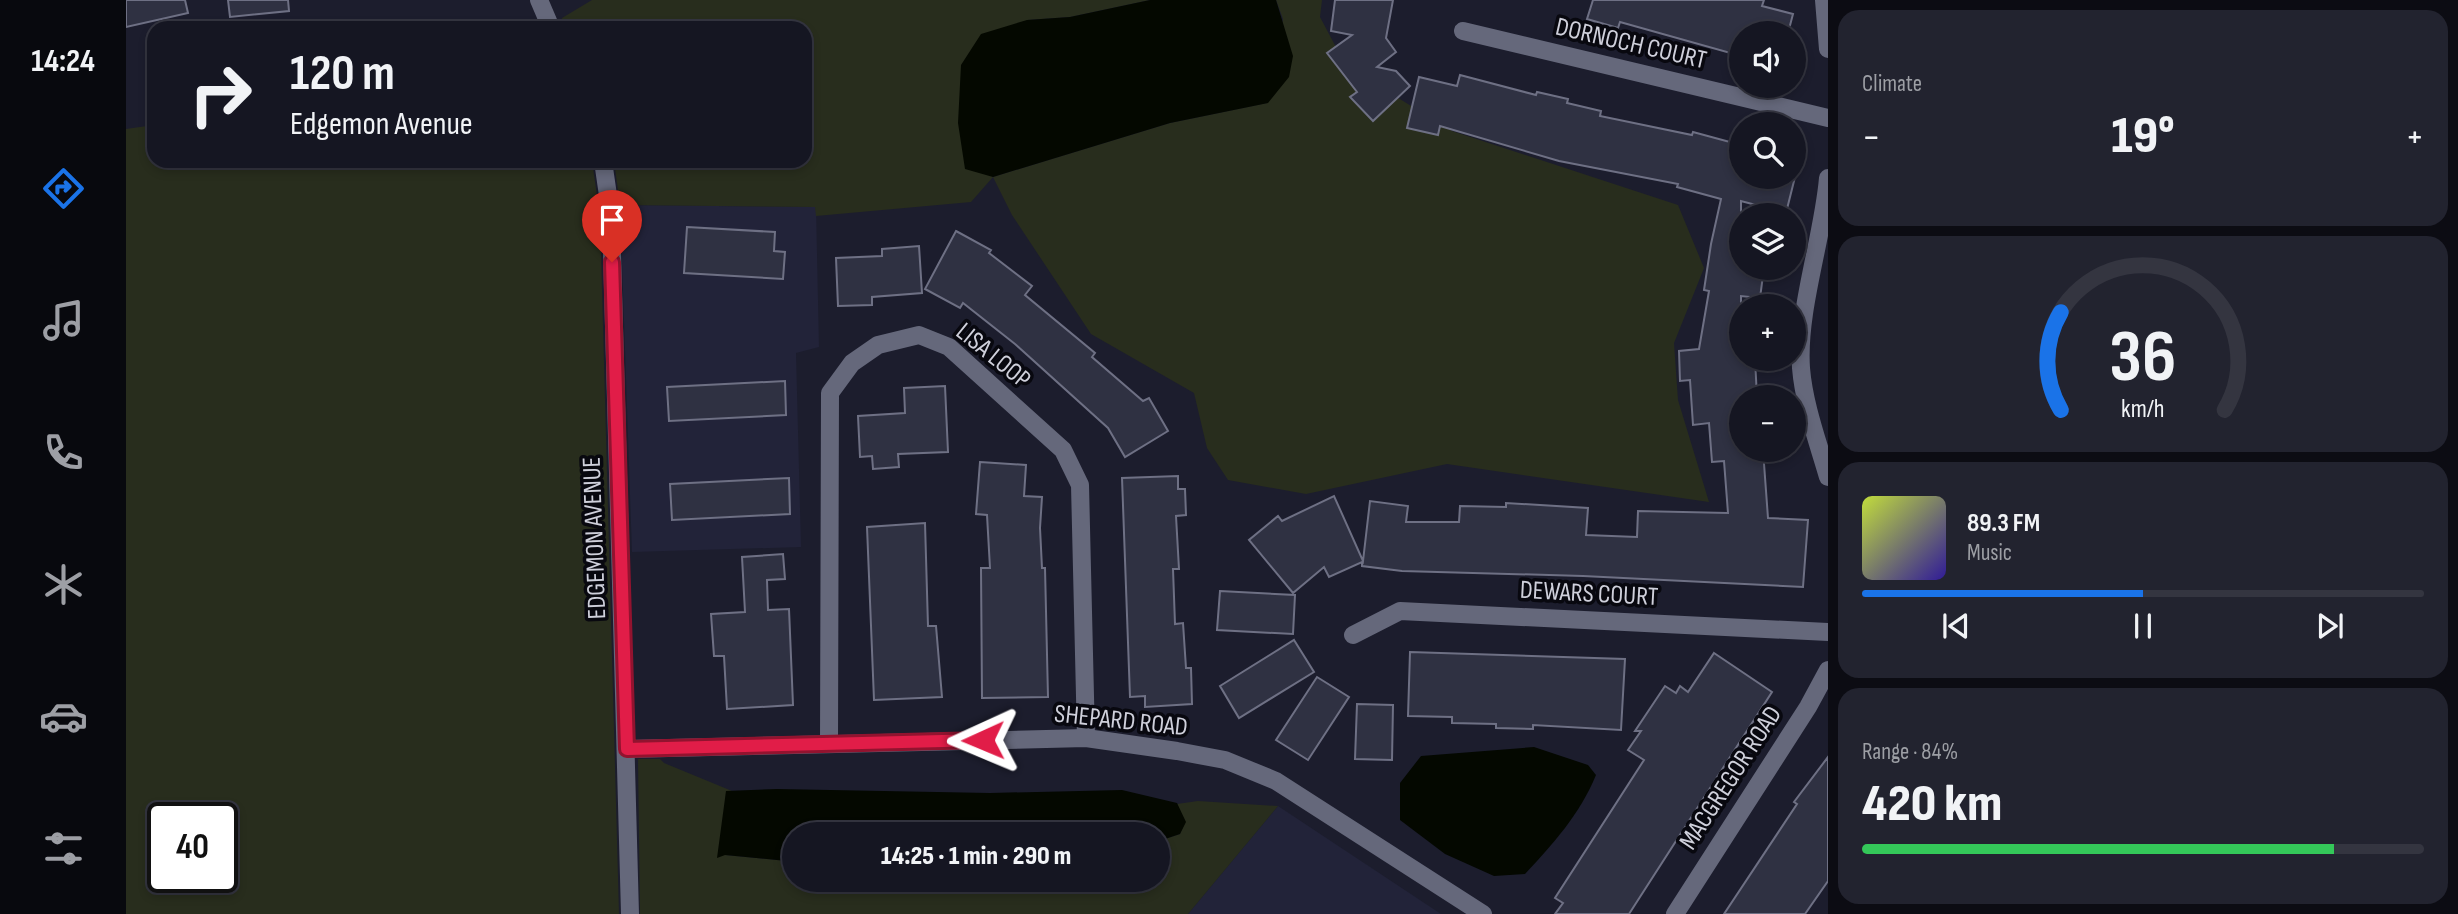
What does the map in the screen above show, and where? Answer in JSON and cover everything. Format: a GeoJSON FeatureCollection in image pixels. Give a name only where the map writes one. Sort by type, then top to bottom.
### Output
{"type":"FeatureCollection","features":[{"type":"Feature","properties":{"kind":"street"},"geometry":{"type":"LineString","coordinates":[[539,0],[548,21]]}},
{"type":"Feature","properties":{"kind":"street"},"geometry":{"type":"LineString","coordinates":[[1824,0],[1828,49]]}},
{"type":"Feature","properties":{"kind":"street","name":"DORNOCH COURT"},"geometry":{"type":"LineString","coordinates":[[1463,31],[1828,118]]}},
{"type":"Feature","properties":{"kind":"street","name":"EDGEMON AVENUE"},"geometry":{"type":"LineString","coordinates":[[604,168],[611,216],[630,914]]}},
{"type":"Feature","properties":{"kind":"street"},"geometry":{"type":"LineString","coordinates":[[1828,178],[1803,329],[1801,368],[1811,419],[1828,477]]}},
{"type":"Feature","properties":{"kind":"street","name":"LISA LOOP"},"geometry":{"type":"LineString","coordinates":[[830,743],[830,393],[852,363],[878,345],[919,335],[948,347],[1063,450],[1080,485],[1086,738]]}},
{"type":"Feature","properties":{"kind":"street","name":"DEWARS COURT"},"geometry":{"type":"LineString","coordinates":[[1353,635],[1400,611],[1828,632]]}},
{"type":"Feature","properties":{"kind":"street","name":"MACGREGOR ROAD"},"geometry":{"type":"LineString","coordinates":[[1675,914],[1808,707],[1828,670]]}},
{"type":"Feature","properties":{"kind":"street","name":"SHEPARD ROAD"},"geometry":{"type":"LineString","coordinates":[[627,749],[1086,738],[1225,760],[1276,781],[1483,914]]}},
{"type":"Feature","properties":{"kind":"shaded area"},"geometry":{"type":"Polygon","coordinates":[[[1150,0],[1276,0],[1293,56],[1289,77],[1268,103],[1170,123],[993,177],[965,169],[958,123],[961,65],[981,34],[1027,20],[1070,17],[1150,0]]]}},
{"type":"Feature","properties":{"kind":"shaded area"},"geometry":{"type":"Polygon","coordinates":[[[620,205],[816,207],[819,347],[796,353],[801,547],[632,552],[620,205]]]}},
{"type":"Feature","properties":{"kind":"shaded area"},"geometry":{"type":"Polygon","coordinates":[[[1534,747],[1588,765],[1596,775],[1574,816],[1525,874],[1494,876],[1445,854],[1400,820],[1400,783],[1421,756],[1534,747]]]}},
{"type":"Feature","properties":{"kind":"shaded area"},"geometry":{"type":"Polygon","coordinates":[[[777,789],[990,793],[1122,790],[1177,803],[1186,822],[1180,834],[1170,837],[1170,822],[782,822],[782,861],[725,855],[717,858],[726,791],[777,789]]]}},
{"type":"Feature","properties":{"kind":"shaded area"},"geometry":{"type":"Polygon","coordinates":[[[1278,806],[1441,914],[1188,914],[1278,806]]]}},
{"type":"Feature","properties":{"kind":"green space"},"geometry":{"type":"Polygon","coordinates":[[[592,0],[1150,0],[1070,17],[1027,20],[993,177],[971,202],[816,216],[815,207],[620,205],[615,168],[812,168],[812,21],[562,21],[562,18],[592,0]]]}},
{"type":"Feature","properties":{"kind":"green space"},"geometry":{"type":"Polygon","coordinates":[[[1276,0],[1322,0],[1320,17],[1346,66],[1452,131],[1678,205],[1704,268],[1674,343],[1678,400],[1709,502],[1447,464],[1306,494],[1228,480],[1207,448],[1194,393],[1091,334],[1012,215],[993,177],[1170,123],[1267,103],[1283,19],[1276,0]]]}},
{"type":"Feature","properties":{"kind":"green space"},"geometry":{"type":"Polygon","coordinates":[[[147,126],[147,168],[593,168],[600,216],[619,914],[126,914],[126,129],[147,126]]]}},
{"type":"Feature","properties":{"kind":"green space"},"geometry":{"type":"Polygon","coordinates":[[[638,759],[660,759],[732,791],[726,791],[725,855],[782,861],[782,892],[1170,892],[1170,837],[1180,834],[1185,822],[1177,804],[1198,801],[1278,806],[1188,914],[640,914],[638,759]]]}},
{"type":"Feature","properties":{"kind":"building"},"geometry":{"type":"Polygon","coordinates":[[[126,0],[185,0],[188,13],[126,27],[126,0]]]}},
{"type":"Feature","properties":{"kind":"building"},"geometry":{"type":"Polygon","coordinates":[[[228,0],[288,0],[289,11],[230,17],[228,0]]]}},
{"type":"Feature","properties":{"kind":"building"},"geometry":{"type":"Polygon","coordinates":[[[1335,0],[1393,0],[1386,38],[1396,52],[1377,67],[1396,71],[1410,86],[1373,121],[1350,97],[1357,92],[1327,53],[1352,35],[1331,31],[1335,0]]]}},
{"type":"Feature","properties":{"kind":"building"},"geometry":{"type":"Polygon","coordinates":[[[1593,0],[1764,0],[1762,6],[1793,14],[1791,21],[1729,21],[1729,53],[1620,22],[1618,28],[1587,19],[1593,0]]]}},
{"type":"Feature","properties":{"kind":"building"},"geometry":{"type":"Polygon","coordinates":[[[1460,75],[1536,95],[1537,92],[1568,99],[1567,103],[1601,111],[1600,116],[1692,135],[1693,132],[1729,142],[1729,189],[1792,189],[1788,203],[1729,203],[1729,280],[1762,280],[1761,294],[1729,294],[1729,371],[1756,371],[1756,385],[1729,385],[1729,462],[1764,462],[1768,518],[1808,520],[1803,587],[1583,576],[1402,571],[1362,566],[1362,562],[1329,577],[1324,567],[1293,593],[1249,540],[1278,516],[1282,521],[1334,496],[1363,561],[1370,501],[1408,506],[1406,522],[1459,522],[1460,506],[1506,507],[1506,503],[1588,508],[1586,535],[1637,537],[1638,511],[1728,513],[1724,461],[1712,462],[1709,423],[1693,425],[1690,380],[1680,381],[1679,351],[1699,349],[1709,291],[1704,290],[1721,199],[1677,187],[1678,184],[1559,161],[1440,126],[1438,135],[1407,128],[1419,77],[1457,86],[1460,75]]]}},
{"type":"Feature","properties":{"kind":"building"},"geometry":{"type":"Polygon","coordinates":[[[687,227],[775,232],[774,251],[785,252],[783,279],[684,273],[687,227]]]}},
{"type":"Feature","properties":{"kind":"building"},"geometry":{"type":"Polygon","coordinates":[[[956,231],[991,250],[989,253],[1032,286],[1025,295],[1095,353],[1092,357],[1143,401],[1149,398],[1168,431],[1125,457],[1108,428],[1015,344],[963,303],[960,308],[925,289],[956,231]]]}},
{"type":"Feature","properties":{"kind":"building"},"geometry":{"type":"Polygon","coordinates":[[[919,246],[922,293],[872,297],[872,305],[838,306],[836,258],[882,256],[882,249],[919,246]]]}},
{"type":"Feature","properties":{"kind":"building"},"geometry":{"type":"Polygon","coordinates":[[[785,381],[786,415],[669,421],[667,387],[785,381]]]}},
{"type":"Feature","properties":{"kind":"building"},"geometry":{"type":"Polygon","coordinates":[[[945,386],[948,452],[898,454],[899,467],[873,469],[872,456],[860,457],[858,416],[905,413],[904,388],[945,386]]]}},
{"type":"Feature","properties":{"kind":"building"},"geometry":{"type":"Polygon","coordinates":[[[980,462],[1026,465],[1024,496],[1042,497],[1040,528],[1042,568],[1045,568],[1048,697],[982,698],[981,568],[990,568],[987,515],[976,514],[980,462]]]}},
{"type":"Feature","properties":{"kind":"building"},"geometry":{"type":"Polygon","coordinates":[[[1178,476],[1178,489],[1185,489],[1186,515],[1176,516],[1179,569],[1173,569],[1175,624],[1183,623],[1186,668],[1191,668],[1192,704],[1145,707],[1145,696],[1130,697],[1122,478],[1178,476]]]}},
{"type":"Feature","properties":{"kind":"building"},"geometry":{"type":"Polygon","coordinates":[[[789,478],[790,514],[672,520],[670,484],[789,478]]]}},
{"type":"Feature","properties":{"kind":"building"},"geometry":{"type":"Polygon","coordinates":[[[925,523],[928,626],[936,626],[942,697],[874,700],[867,527],[925,523]]]}},
{"type":"Feature","properties":{"kind":"building"},"geometry":{"type":"Polygon","coordinates":[[[783,554],[785,579],[767,580],[768,610],[789,609],[793,705],[727,709],[724,656],[714,656],[711,614],[745,612],[742,557],[783,554]]]}},
{"type":"Feature","properties":{"kind":"building"},"geometry":{"type":"Polygon","coordinates":[[[1220,591],[1295,595],[1293,634],[1217,630],[1220,591]]]}},
{"type":"Feature","properties":{"kind":"building"},"geometry":{"type":"Polygon","coordinates":[[[1294,640],[1314,672],[1239,718],[1220,686],[1294,640]]]}},
{"type":"Feature","properties":{"kind":"building"},"geometry":{"type":"Polygon","coordinates":[[[1410,652],[1625,659],[1621,730],[1533,725],[1533,729],[1496,728],[1496,724],[1452,723],[1452,717],[1408,716],[1410,652]]]}},
{"type":"Feature","properties":{"kind":"building"},"geometry":{"type":"Polygon","coordinates":[[[1714,653],[1772,692],[1629,914],[1555,914],[1563,903],[1555,898],[1644,760],[1628,750],[1641,731],[1635,731],[1665,686],[1676,693],[1680,686],[1688,692],[1714,653]]]}},
{"type":"Feature","properties":{"kind":"building"},"geometry":{"type":"Polygon","coordinates":[[[1317,677],[1349,697],[1308,760],[1276,740],[1317,677]]]}},
{"type":"Feature","properties":{"kind":"building"},"geometry":{"type":"Polygon","coordinates":[[[1357,704],[1393,705],[1392,760],[1355,759],[1357,704]]]}},
{"type":"Feature","properties":{"kind":"building"},"geometry":{"type":"Polygon","coordinates":[[[1828,757],[1828,881],[1805,914],[1724,914],[1797,804],[1794,802],[1828,757]]]}},
{"type":"Feature","properties":{"kind":"route"},"geometry":{"type":"LineString","coordinates":[[612,262],[627,749],[983,740]]}}]}
